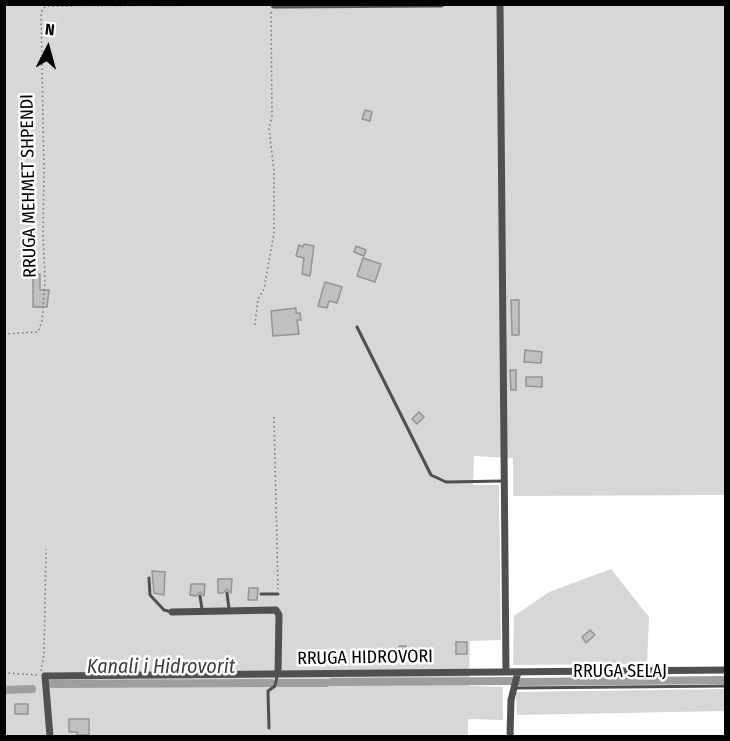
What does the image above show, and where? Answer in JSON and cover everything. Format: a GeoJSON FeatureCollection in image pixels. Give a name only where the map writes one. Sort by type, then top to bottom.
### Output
{"type":"FeatureCollection","features":[{"type":"Feature","properties":{"kind":"street"},"geometry":{"type":"LineString","coordinates":[[274,5],[441,4]]}},
{"type":"Feature","properties":{"kind":"street"},"geometry":{"type":"LineString","coordinates":[[500,4],[506,672]]}},
{"type":"Feature","properties":{"kind":"street"},"geometry":{"type":"LineString","coordinates":[[172,612],[276,610],[279,615],[278,674]]}},
{"type":"Feature","properties":{"kind":"street","name":"RRUGA HIDROVORI"},"geometry":{"type":"LineString","coordinates":[[42,676],[726,670]]}},
{"type":"Feature","properties":{"kind":"street"},"geometry":{"type":"LineString","coordinates":[[510,736],[511,700],[518,672]]}},
{"type":"Feature","properties":{"kind":"street"},"geometry":{"type":"LineString","coordinates":[[42,676],[50,736]]}},
{"type":"Feature","properties":{"kind":"lane"},"geometry":{"type":"LineString","coordinates":[[357,327],[431,476],[446,482],[504,482]]}},
{"type":"Feature","properties":{"kind":"lane"},"geometry":{"type":"LineString","coordinates":[[149,578],[150,595],[164,610],[172,612]]}},
{"type":"Feature","properties":{"kind":"lane"},"geometry":{"type":"LineString","coordinates":[[226,593],[229,610]]}},
{"type":"Feature","properties":{"kind":"lane"},"geometry":{"type":"LineString","coordinates":[[261,594],[278,594]]}},
{"type":"Feature","properties":{"kind":"lane"},"geometry":{"type":"LineString","coordinates":[[200,596],[202,610]]}},
{"type":"Feature","properties":{"kind":"lane"},"geometry":{"type":"LineString","coordinates":[[269,728],[268,691],[275,686],[278,674]]}},
{"type":"Feature","properties":{"kind":"lane","name":"RRUGA SELAJ"},"geometry":{"type":"LineString","coordinates":[[514,688],[726,686]]}},
{"type":"Feature","properties":{"kind":"path"},"geometry":{"type":"LineString","coordinates":[[42,4],[46,6],[274,5],[271,22],[272,107],[269,128],[274,171],[274,233],[264,289],[258,299],[255,325]]}},
{"type":"Feature","properties":{"kind":"path","name":"RRUGA MEHMET SHPENDI"},"geometry":{"type":"LineString","coordinates":[[4,334],[38,332],[42,321],[45,280],[41,14],[46,6]]}},
{"type":"Feature","properties":{"kind":"path"},"geometry":{"type":"LineString","coordinates":[[274,417],[278,594]]}},
{"type":"Feature","properties":{"kind":"path"},"geometry":{"type":"LineString","coordinates":[[4,673],[42,676],[46,549]]}},
{"type":"Feature","properties":{"kind":"shaded area"},"geometry":{"type":"Polygon","coordinates":[[[4,5],[725,5],[725,495],[513,496],[513,458],[474,456],[473,485],[499,485],[501,640],[470,641],[469,686],[503,687],[503,720],[468,719],[468,736],[5,736],[4,5]]]}},
{"type":"Feature","properties":{"kind":"shaded area"},"geometry":{"type":"Polygon","coordinates":[[[611,569],[649,617],[647,664],[513,665],[514,616],[549,592],[611,569]]]}},
{"type":"Feature","properties":{"kind":"shaded area"},"geometry":{"type":"Polygon","coordinates":[[[725,689],[725,711],[517,715],[516,692],[725,689]]]}},
{"type":"Feature","properties":{"kind":"building"},"geometry":{"type":"Polygon","coordinates":[[[365,110],[372,112],[370,121],[362,119],[365,110]]]}},
{"type":"Feature","properties":{"kind":"building"},"geometry":{"type":"Polygon","coordinates":[[[304,244],[314,246],[310,276],[302,274],[304,258],[296,256],[299,245],[303,247],[304,244]]]}},
{"type":"Feature","properties":{"kind":"building"},"geometry":{"type":"Polygon","coordinates":[[[356,246],[366,250],[364,256],[354,252],[356,246]]]}},
{"type":"Feature","properties":{"kind":"building"},"geometry":{"type":"Polygon","coordinates":[[[363,258],[381,264],[375,282],[357,276],[363,258]]]}},
{"type":"Feature","properties":{"kind":"building"},"geometry":{"type":"Polygon","coordinates":[[[33,274],[40,274],[40,290],[49,290],[47,307],[33,307],[33,274]]]}},
{"type":"Feature","properties":{"kind":"building"},"geometry":{"type":"Polygon","coordinates":[[[325,282],[342,287],[337,303],[329,301],[327,308],[318,306],[325,282]]]}},
{"type":"Feature","properties":{"kind":"building"},"geometry":{"type":"Polygon","coordinates":[[[511,300],[519,300],[519,335],[512,335],[511,300]]]}},
{"type":"Feature","properties":{"kind":"building"},"geometry":{"type":"Polygon","coordinates":[[[296,308],[296,313],[300,313],[301,320],[297,320],[299,334],[273,336],[271,311],[296,308]]]}},
{"type":"Feature","properties":{"kind":"building"},"geometry":{"type":"Polygon","coordinates":[[[525,350],[542,352],[541,363],[524,362],[525,350]]]}},
{"type":"Feature","properties":{"kind":"building"},"geometry":{"type":"Polygon","coordinates":[[[510,370],[516,370],[516,390],[511,390],[510,370]]]}},
{"type":"Feature","properties":{"kind":"building"},"geometry":{"type":"Polygon","coordinates":[[[526,377],[542,377],[542,387],[526,386],[526,377]]]}},
{"type":"Feature","properties":{"kind":"building"},"geometry":{"type":"Polygon","coordinates":[[[419,412],[424,417],[417,424],[412,419],[419,412]]]}},
{"type":"Feature","properties":{"kind":"building"},"geometry":{"type":"Polygon","coordinates":[[[152,571],[165,572],[164,595],[154,593],[152,571]]]}},
{"type":"Feature","properties":{"kind":"building"},"geometry":{"type":"Polygon","coordinates":[[[218,579],[232,579],[231,593],[227,589],[223,593],[218,593],[218,579]]]}},
{"type":"Feature","properties":{"kind":"building"},"geometry":{"type":"Polygon","coordinates":[[[191,584],[205,584],[204,596],[200,592],[196,596],[190,595],[191,584]]]}},
{"type":"Feature","properties":{"kind":"building"},"geometry":{"type":"Polygon","coordinates":[[[249,588],[258,588],[257,600],[248,600],[249,588]]]}},
{"type":"Feature","properties":{"kind":"building"},"geometry":{"type":"Polygon","coordinates":[[[590,630],[595,635],[586,643],[582,637],[590,630]]]}},
{"type":"Feature","properties":{"kind":"building"},"geometry":{"type":"Polygon","coordinates":[[[456,642],[467,642],[467,654],[456,654],[456,642]]]}},
{"type":"Feature","properties":{"kind":"building"},"geometry":{"type":"Polygon","coordinates":[[[399,646],[406,646],[404,658],[398,657],[399,646]]]}},
{"type":"Feature","properties":{"kind":"building"},"geometry":{"type":"Polygon","coordinates":[[[15,704],[28,704],[28,714],[15,714],[15,704]]]}},
{"type":"Feature","properties":{"kind":"building"},"geometry":{"type":"Polygon","coordinates":[[[69,719],[89,719],[89,735],[69,732],[69,719]]]}},
{"type":"Feature","properties":{"kind":"waterway","name":"Kanali i Hidrovorit"},"geometry":{"type":"LineString","coordinates":[[521,682],[726,680]]}},
{"type":"Feature","properties":{"kind":"waterway","name":"Kanali i Hidrovorit"},"geometry":{"type":"LineString","coordinates":[[332,682],[513,681]]}},
{"type":"Feature","properties":{"kind":"waterway","name":"Kanali i Hidrovorit"},"geometry":{"type":"LineString","coordinates":[[52,684],[271,683]]}},
{"type":"Feature","properties":{"kind":"waterway","name":"Kanali i Hidrovorit"},"geometry":{"type":"LineString","coordinates":[[279,683],[326,683]]}},
{"type":"Feature","properties":{"kind":"waterway","name":"Kanali i Hidrovorit"},"geometry":{"type":"LineString","coordinates":[[4,690],[32,689]]}}]}
